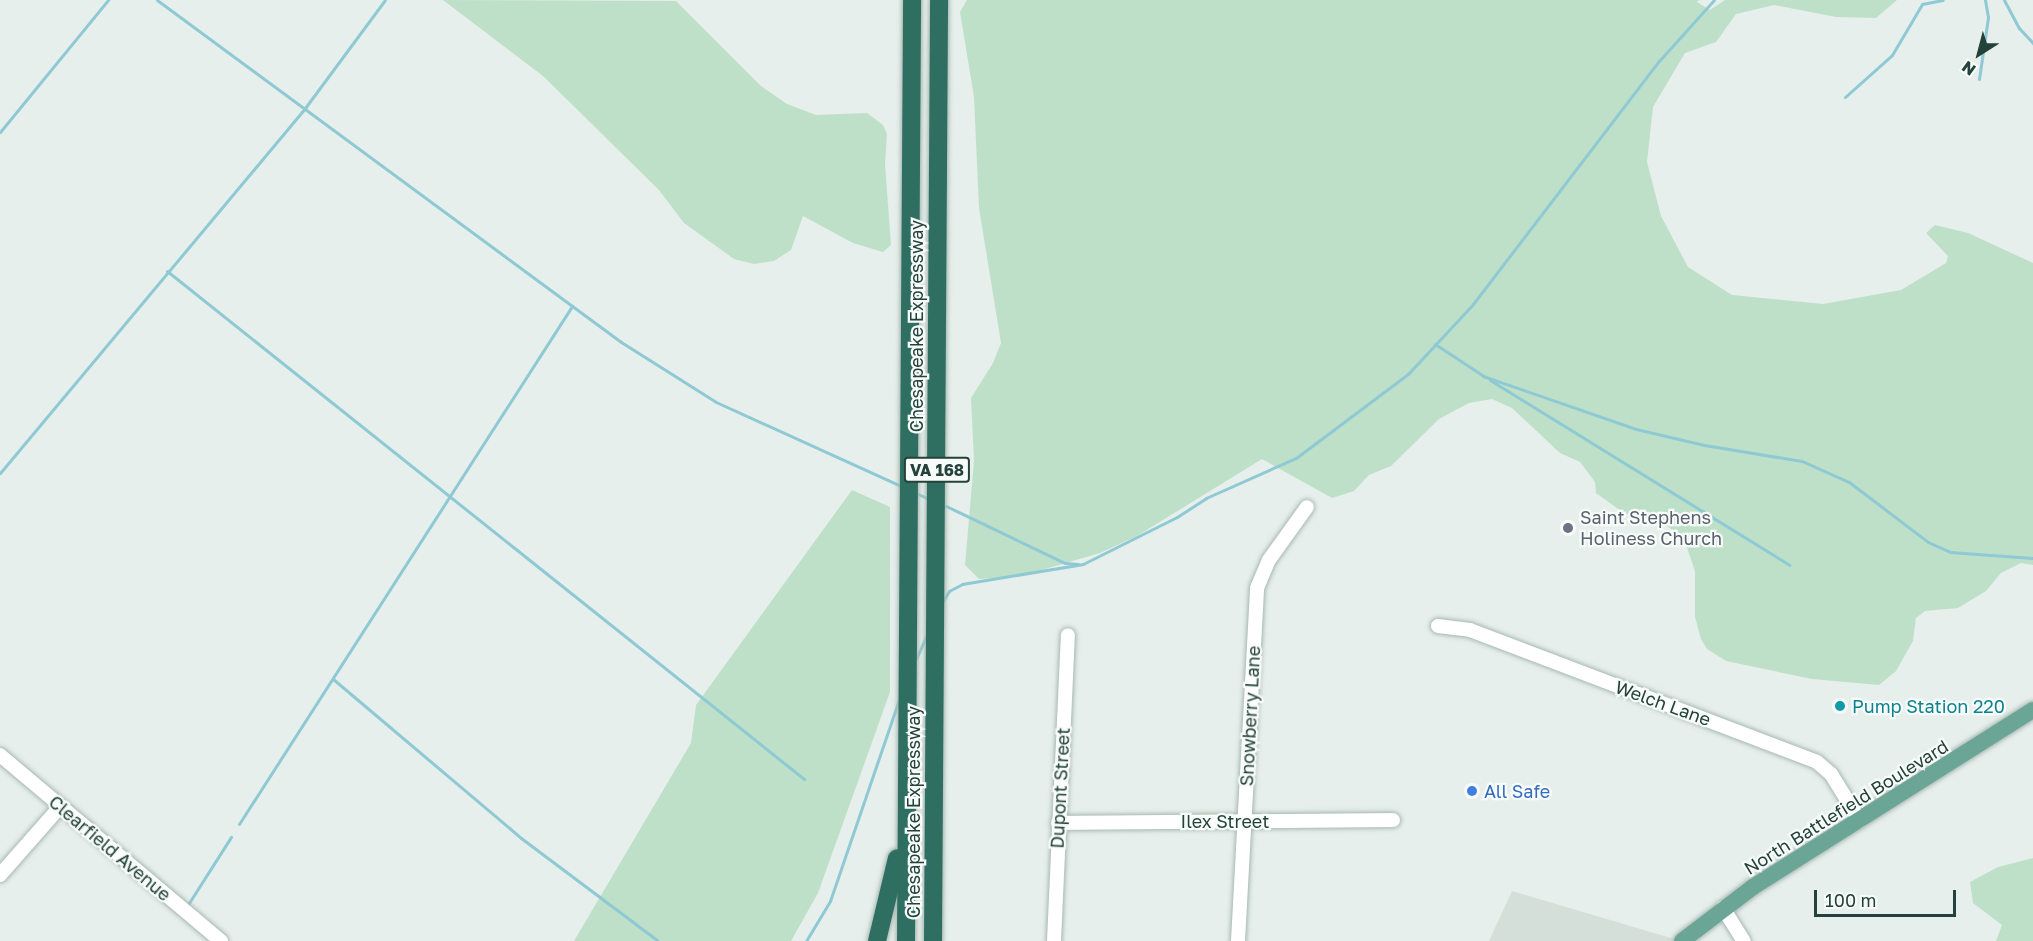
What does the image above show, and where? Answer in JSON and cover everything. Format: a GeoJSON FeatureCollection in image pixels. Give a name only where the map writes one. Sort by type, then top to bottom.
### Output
{"type":"FeatureCollection","features":[{"type":"Feature","properties":{"kind":"highway","name":"Chesapeake Expressway"},"geometry":{"type":"LineString","coordinates":[[906,941],[912,0]]}},
{"type":"Feature","properties":{"kind":"highway","name":"Chesapeake Expressway"},"geometry":{"type":"LineString","coordinates":[[933,941],[939,0]]}},
{"type":"Feature","properties":{"kind":"highway"},"geometry":{"type":"LineString","coordinates":[[878,941],[898,852],[908,692]]}},
{"type":"Feature","properties":{"kind":"main road","name":"North Battlefield Boulevard"},"geometry":{"type":"LineString","coordinates":[[1682,941],[1723,908],[2033,710]]}},
{"type":"Feature","properties":{"kind":"street","name":"Snowberry Lane"},"geometry":{"type":"LineString","coordinates":[[1238,941],[1257,588],[1269,560],[1307,507]]}},
{"type":"Feature","properties":{"kind":"street","name":"Welch Lane"},"geometry":{"type":"LineString","coordinates":[[1438,626],[1470,630],[1817,762],[1831,774],[1860,821]]}},
{"type":"Feature","properties":{"kind":"street","name":"Dupont Street"},"geometry":{"type":"LineString","coordinates":[[1054,941],[1068,635]]}},
{"type":"Feature","properties":{"kind":"street","name":"Clearfield Avenue"},"geometry":{"type":"LineString","coordinates":[[0,755],[221,941]]}},
{"type":"Feature","properties":{"kind":"street"},"geometry":{"type":"LineString","coordinates":[[0,874],[60,807]]}},
{"type":"Feature","properties":{"kind":"street","name":"Ilex Street"},"geometry":{"type":"LineString","coordinates":[[1058,823],[1393,820]]}},
{"type":"Feature","properties":{"kind":"street"},"geometry":{"type":"LineString","coordinates":[[1723,908],[1744,941]]}},
{"type":"Feature","properties":{"kind":"shaded area"},"geometry":{"type":"Polygon","coordinates":[[[1512,891],[1681,941],[1489,941],[1512,891]]]}},
{"type":"Feature","properties":{"kind":"green space"},"geometry":{"type":"Polygon","coordinates":[[[443,0],[676,1],[761,86],[787,104],[816,115],[867,113],[883,125],[887,134],[885,164],[891,245],[883,252],[853,243],[803,216],[791,250],[774,261],[754,264],[734,259],[684,223],[659,190],[543,76],[443,0]]]}},
{"type":"Feature","properties":{"kind":"green space"},"geometry":{"type":"Polygon","coordinates":[[[967,0],[1699,0],[1697,2],[1710,10],[1725,0],[1897,0],[1876,18],[1836,17],[1774,5],[1736,14],[1716,42],[1685,53],[1653,107],[1647,162],[1661,216],[1688,267],[1732,295],[1823,304],[1901,290],[1946,263],[1948,256],[1926,233],[1935,225],[1968,233],[2033,263],[2033,565],[2021,563],[2001,573],[1986,591],[1958,608],[1925,611],[1916,618],[1913,641],[1896,671],[1879,685],[1812,679],[1726,661],[1707,649],[1701,639],[1695,617],[1695,571],[1684,539],[1666,525],[1624,513],[1596,493],[1595,482],[1580,462],[1560,453],[1512,408],[1492,399],[1469,403],[1439,419],[1391,466],[1369,475],[1354,491],[1332,498],[1262,459],[1137,536],[1100,553],[1021,576],[979,579],[965,565],[974,461],[971,398],[993,363],[1001,343],[979,208],[974,97],[960,12],[967,0]]]}},
{"type":"Feature","properties":{"kind":"green space"},"geometry":{"type":"Polygon","coordinates":[[[852,490],[890,507],[890,692],[818,893],[791,941],[574,941],[691,743],[696,705],[852,490]]]}},
{"type":"Feature","properties":{"kind":"green space"},"geometry":{"type":"Polygon","coordinates":[[[2033,858],[2033,941],[1996,941],[2002,925],[1973,903],[1970,882],[1998,867],[2033,858]]]}},
{"type":"Feature","properties":{"kind":"waterway"},"geometry":{"type":"LineString","coordinates":[[0,132],[108,0]]}},
{"type":"Feature","properties":{"kind":"waterway"},"geometry":{"type":"LineString","coordinates":[[157,0],[621,342],[716,402],[899,485]]}},
{"type":"Feature","properties":{"kind":"waterway"},"geometry":{"type":"LineString","coordinates":[[0,473],[305,108],[385,0]]}},
{"type":"Feature","properties":{"kind":"waterway"},"geometry":{"type":"LineString","coordinates":[[943,601],[949,591],[962,584],[1083,564],[1177,517],[1206,498],[1296,458],[1408,374],[1473,304],[1659,61],[1714,0]]}},
{"type":"Feature","properties":{"kind":"waterway"},"geometry":{"type":"LineString","coordinates":[[1845,97],[1892,55],[1922,4],[1943,0]]}},
{"type":"Feature","properties":{"kind":"waterway"},"geometry":{"type":"LineString","coordinates":[[1979,79],[1988,17],[1985,0]]}},
{"type":"Feature","properties":{"kind":"waterway"},"geometry":{"type":"LineString","coordinates":[[2004,0],[2019,28],[2033,43]]}},
{"type":"Feature","properties":{"kind":"waterway"},"geometry":{"type":"LineString","coordinates":[[167,271],[804,779]]}},
{"type":"Feature","properties":{"kind":"waterway"},"geometry":{"type":"LineString","coordinates":[[239,824],[572,306]]}},
{"type":"Feature","properties":{"kind":"waterway"},"geometry":{"type":"LineString","coordinates":[[1435,344],[1485,377]]}},
{"type":"Feature","properties":{"kind":"waterway"},"geometry":{"type":"LineString","coordinates":[[1483,376],[1636,429],[1704,445],[1802,461],[1849,482],[1928,542],[1950,552],[2033,558]]}},
{"type":"Feature","properties":{"kind":"waterway"},"geometry":{"type":"LineString","coordinates":[[1490,380],[1790,565]]}},
{"type":"Feature","properties":{"kind":"waterway"},"geometry":{"type":"LineString","coordinates":[[918,494],[927,498]]}},
{"type":"Feature","properties":{"kind":"waterway"},"geometry":{"type":"LineString","coordinates":[[946,506],[1065,563],[1078,564]]}},
{"type":"Feature","properties":{"kind":"waterway"},"geometry":{"type":"LineString","coordinates":[[916,659],[927,634]]}},
{"type":"Feature","properties":{"kind":"waterway"},"geometry":{"type":"LineString","coordinates":[[333,679],[521,838],[657,940]]}},
{"type":"Feature","properties":{"kind":"waterway"},"geometry":{"type":"LineString","coordinates":[[806,941],[830,901],[899,700]]}},
{"type":"Feature","properties":{"kind":"waterway"},"geometry":{"type":"LineString","coordinates":[[187,906],[231,837]]}},
{"type":"Feature","properties":{"kind":"place","name":"Saint Stephens Holiness Church"},"geometry":{"type":"Point","coordinates":[1568,528]}},
{"type":"Feature","properties":{"kind":"place","name":"Pump Station 220"},"geometry":{"type":"Point","coordinates":[1840,706]}},
{"type":"Feature","properties":{"kind":"place","name":"All Safe"},"geometry":{"type":"Point","coordinates":[1472,791]}}]}
